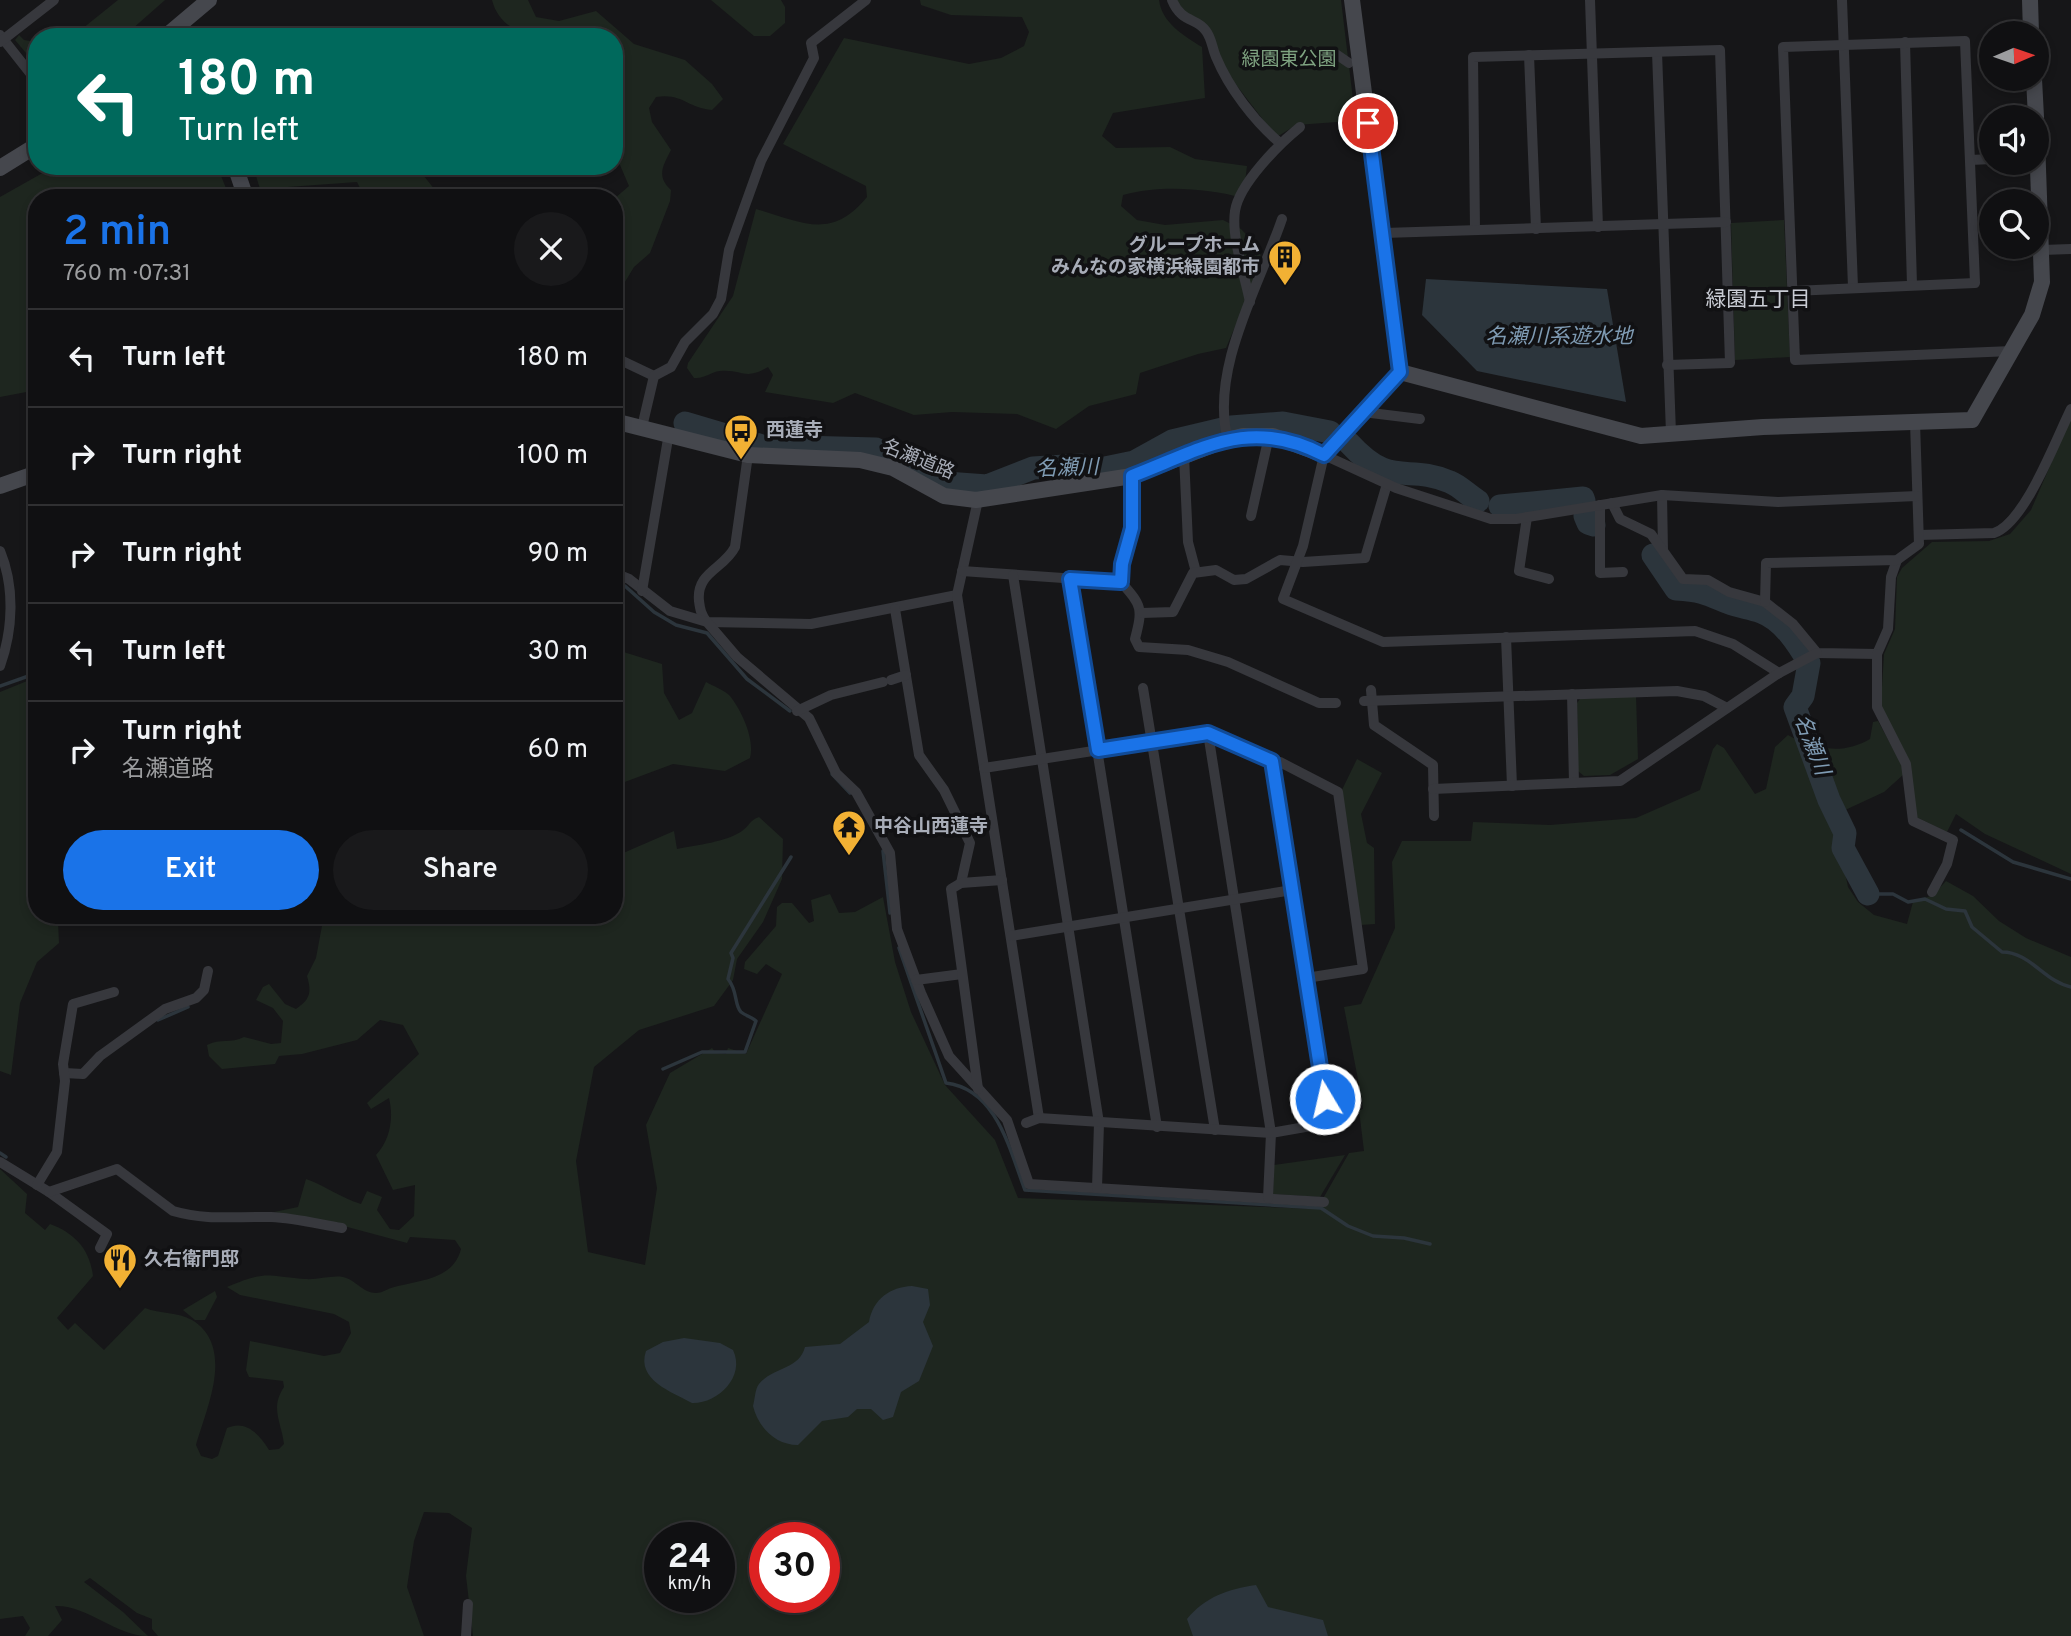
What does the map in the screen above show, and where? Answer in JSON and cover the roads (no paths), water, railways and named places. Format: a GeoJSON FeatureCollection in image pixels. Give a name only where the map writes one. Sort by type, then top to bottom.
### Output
{"type":"FeatureCollection","features":[{"type":"Feature","properties":{"kind":"street"},"geometry":{"type":"LineString","coordinates":[[28,70],[2,38],[54,0]]}},
{"type":"Feature","properties":{"kind":"street"},"geometry":{"type":"LineString","coordinates":[[176,28],[209,0]]}},
{"type":"Feature","properties":{"kind":"street"},"geometry":{"type":"LineString","coordinates":[[642,427],[654,376],[671,367],[685,342],[713,314],[721,299],[729,250],[761,161],[814,58],[811,43],[866,0]]}},
{"type":"Feature","properties":{"kind":"street"},"geometry":{"type":"LineString","coordinates":[[1172,0],[1185,20],[1201,26],[1208,33],[1216,57],[1237,93],[1268,133],[1280,143]]}},
{"type":"Feature","properties":{"kind":"street"},"geometry":{"type":"LineString","coordinates":[[1352,0],[1400,372],[1324,455],[1298,561],[1283,599],[1378,643],[1695,631],[1733,644],[1779,673]]}},
{"type":"Feature","properties":{"kind":"street"},"geometry":{"type":"LineString","coordinates":[[1590,0],[1598,227]]}},
{"type":"Feature","properties":{"kind":"street"},"geometry":{"type":"LineString","coordinates":[[1842,0],[1853,287]]}},
{"type":"Feature","properties":{"kind":"street"},"geometry":{"type":"LineString","coordinates":[[2029,0],[2030,21]]}},
{"type":"Feature","properties":{"kind":"street"},"geometry":{"type":"LineString","coordinates":[[1793,291],[1975,283],[1965,41],[1783,47],[1795,360],[2012,351]]}},
{"type":"Feature","properties":{"kind":"street"},"geometry":{"type":"LineString","coordinates":[[1905,42],[1912,285]]}},
{"type":"Feature","properties":{"kind":"street"},"geometry":{"type":"LineString","coordinates":[[1475,229],[1473,57],[1720,50],[1730,363],[1667,365]]}},
{"type":"Feature","properties":{"kind":"street"},"geometry":{"type":"LineString","coordinates":[[1333,52],[1349,63]]}},
{"type":"Feature","properties":{"kind":"street"},"geometry":{"type":"LineString","coordinates":[[1657,52],[1671,433]]}},
{"type":"Feature","properties":{"kind":"street"},"geometry":{"type":"LineString","coordinates":[[1529,55],[1536,229]]}},
{"type":"Feature","properties":{"kind":"street"},"geometry":{"type":"LineString","coordinates":[[1250,302],[1235,232],[1234,213],[1237,201],[1280,143],[1300,127]]}},
{"type":"Feature","properties":{"kind":"street"},"geometry":{"type":"LineString","coordinates":[[0,168],[28,151]]}},
{"type":"Feature","properties":{"kind":"street"},"geometry":{"type":"LineString","coordinates":[[1970,160],[1979,160]]}},
{"type":"Feature","properties":{"kind":"street"},"geometry":{"type":"LineString","coordinates":[[1226,432],[1228,365],[1282,219]]}},
{"type":"Feature","properties":{"kind":"street"},"geometry":{"type":"LineString","coordinates":[[1384,233],[1726,222]]}},
{"type":"Feature","properties":{"kind":"street"},"geometry":{"type":"LineString","coordinates":[[2049,250],[2071,249]]}},
{"type":"Feature","properties":{"kind":"street"},"geometry":{"type":"LineString","coordinates":[[1400,372],[1641,436],[1972,420],[2012,351],[2038,298],[2042,282],[2042,259]]}},
{"type":"Feature","properties":{"kind":"street"},"geometry":{"type":"LineString","coordinates":[[623,361],[654,376]]}},
{"type":"Feature","properties":{"kind":"street"},"geometry":{"type":"LineString","coordinates":[[1919,535],[1994,533],[2005,529],[2018,513],[2071,409]]}},
{"type":"Feature","properties":{"kind":"street"},"geometry":{"type":"LineString","coordinates":[[1363,412],[1420,419]]}},
{"type":"Feature","properties":{"kind":"street"},"geometry":{"type":"LineString","coordinates":[[1765,603],[1766,564],[1897,559],[1919,544],[1915,422]]}},
{"type":"Feature","properties":{"kind":"street","name":"名瀬道路"},"geometry":{"type":"LineString","coordinates":[[623,423],[748,454],[859,460],[893,468],[944,496],[978,500],[1132,476],[1184,456],[1226,432],[1289,439],[1324,455]]}},
{"type":"Feature","properties":{"kind":"street"},"geometry":{"type":"LineString","coordinates":[[642,591],[668,433]]}},
{"type":"Feature","properties":{"kind":"street"},"geometry":{"type":"LineString","coordinates":[[1251,516],[1269,436]]}},
{"type":"Feature","properties":{"kind":"street"},"geometry":{"type":"LineString","coordinates":[[748,454],[735,547],[730,556],[703,577],[699,587],[702,616],[737,657],[808,719],[836,773],[856,792],[890,853],[897,929],[949,1056],[1012,1126],[1029,1184],[1324,1202]]}},
{"type":"Feature","properties":{"kind":"street"},"geometry":{"type":"LineString","coordinates":[[1324,455],[1387,484],[1476,517],[1504,520],[1662,495],[1778,502],[1917,496]]}},
{"type":"Feature","properties":{"kind":"street"},"geometry":{"type":"LineString","coordinates":[[1184,456],[1188,542],[1196,572]]}},
{"type":"Feature","properties":{"kind":"street"},"geometry":{"type":"LineString","coordinates":[[1121,582],[1122,564],[1132,528],[1132,476]]}},
{"type":"Feature","properties":{"kind":"street"},"geometry":{"type":"LineString","coordinates":[[0,486],[28,477]]}},
{"type":"Feature","properties":{"kind":"street"},"geometry":{"type":"LineString","coordinates":[[1142,613],[1173,612],[1192,573],[1196,572],[1216,570],[1234,580],[1247,579],[1280,560],[1365,558],[1387,484]]}},
{"type":"Feature","properties":{"kind":"street"},"geometry":{"type":"LineString","coordinates":[[1662,495],[1663,550]]}},
{"type":"Feature","properties":{"kind":"street"},"geometry":{"type":"LineString","coordinates":[[978,500],[957,596],[1039,1118]]}},
{"type":"Feature","properties":{"kind":"street"},"geometry":{"type":"LineString","coordinates":[[1612,503],[1620,519],[1651,534],[1683,579],[1708,580],[1729,592],[1765,603],[1793,624],[1817,653]]}},
{"type":"Feature","properties":{"kind":"street"},"geometry":{"type":"LineString","coordinates":[[1600,505],[1600,573],[1623,572]]}},
{"type":"Feature","properties":{"kind":"street"},"geometry":{"type":"LineString","coordinates":[[1527,517],[1519,571],[1549,579]]}},
{"type":"Feature","properties":{"kind":"street"},"geometry":{"type":"LineString","coordinates":[[0,551],[10,594],[10,629],[0,666]]}},
{"type":"Feature","properties":{"kind":"street"},"geometry":{"type":"LineString","coordinates":[[1897,559],[1891,577],[1888,629],[1877,654],[1877,706],[1906,764],[1913,821],[1953,840],[1947,864],[1932,892]]}},
{"type":"Feature","properties":{"kind":"street"},"geometry":{"type":"LineString","coordinates":[[962,572],[1121,582],[1138,601],[1142,613],[1135,639],[1139,650],[1188,650],[1228,662],[1319,703],[1336,703]]}},
{"type":"Feature","properties":{"kind":"street"},"geometry":{"type":"LineString","coordinates":[[1013,575],[1099,1123],[1097,1188]]}},
{"type":"Feature","properties":{"kind":"street"},"geometry":{"type":"LineString","coordinates":[[623,577],[670,611],[707,622],[811,624],[957,596]]}},
{"type":"Feature","properties":{"kind":"street"},"geometry":{"type":"LineString","coordinates":[[1070,579],[1157,1126]]}},
{"type":"Feature","properties":{"kind":"street"},"geometry":{"type":"LineString","coordinates":[[895,609],[919,755],[944,790],[970,843],[961,883]]}},
{"type":"Feature","properties":{"kind":"street"},"geometry":{"type":"LineString","coordinates":[[1506,637],[1512,786]]}},
{"type":"Feature","properties":{"kind":"street"},"geometry":{"type":"LineString","coordinates":[[1433,789],[1620,781],[1779,673],[1817,653],[1877,654]]}},
{"type":"Feature","properties":{"kind":"street"},"geometry":{"type":"LineString","coordinates":[[797,711],[831,695],[906,675]]}},
{"type":"Feature","properties":{"kind":"street"},"geometry":{"type":"LineString","coordinates":[[1143,688],[1215,1130]]}},
{"type":"Feature","properties":{"kind":"street"},"geometry":{"type":"LineString","coordinates":[[1434,816],[1433,765],[1374,725],[1369,698],[1691,691],[1727,708]]}},
{"type":"Feature","properties":{"kind":"street"},"geometry":{"type":"LineString","coordinates":[[1572,694],[1574,783]]}},
{"type":"Feature","properties":{"kind":"street"},"geometry":{"type":"LineString","coordinates":[[984,768],[1208,733],[1338,792],[1363,969],[1306,978]]}},
{"type":"Feature","properties":{"kind":"street"},"geometry":{"type":"LineString","coordinates":[[1208,733],[1271,1133],[1268,1198]]}},
{"type":"Feature","properties":{"kind":"street"},"geometry":{"type":"LineString","coordinates":[[1026,1123],[1039,1118],[1271,1133],[1328,1123],[1272,761]]}},
{"type":"Feature","properties":{"kind":"street"},"geometry":{"type":"LineString","coordinates":[[978,1089],[951,889],[961,883],[1002,880]]}},
{"type":"Feature","properties":{"kind":"street"},"geometry":{"type":"LineString","coordinates":[[1011,936],[1292,890]]}},
{"type":"Feature","properties":{"kind":"street"},"geometry":{"type":"LineString","coordinates":[[64,1073],[83,1074],[119,1041],[165,1009],[195,998],[204,990],[208,971]]}},
{"type":"Feature","properties":{"kind":"street"},"geometry":{"type":"LineString","coordinates":[[916,980],[961,974]]}},
{"type":"Feature","properties":{"kind":"street"},"geometry":{"type":"LineString","coordinates":[[37,1185],[57,1152],[73,1004],[114,992]]}},
{"type":"Feature","properties":{"kind":"street"},"geometry":{"type":"LineString","coordinates":[[0,1162],[49,1192],[107,1234],[100,1248]]}},
{"type":"Feature","properties":{"kind":"street"},"geometry":{"type":"LineString","coordinates":[[49,1192],[117,1169],[173,1210],[183,1214],[210,1219],[274,1217],[342,1228]]}},
{"type":"Feature","properties":{"kind":"street"},"geometry":{"type":"LineString","coordinates":[[467,1636],[468,1604]]}},
{"type":"Feature","properties":{"kind":"water","name":"名瀬川系遊水地"},"geometry":{"type":"Polygon","coordinates":[[[1426,279],[1607,289],[1626,402],[1477,371],[1422,315],[1426,279]]]}},
{"type":"Feature","properties":{"kind":"water"},"geometry":{"type":"Polygon","coordinates":[[[912,1286],[928,1289],[930,1305],[923,1322],[933,1346],[919,1381],[901,1392],[893,1417],[883,1420],[871,1409],[857,1409],[848,1417],[822,1421],[798,1445],[782,1442],[763,1428],[753,1406],[759,1384],[765,1378],[792,1364],[805,1347],[840,1344],[869,1322],[874,1307],[884,1296],[897,1289],[912,1286]]]}},
{"type":"Feature","properties":{"kind":"water"},"geometry":{"type":"Polygon","coordinates":[[[684,1338],[720,1343],[733,1350],[736,1370],[732,1379],[727,1387],[711,1399],[692,1403],[658,1384],[646,1370],[646,1351],[663,1342],[684,1338]]]}},
{"type":"Feature","properties":{"kind":"water"},"geometry":{"type":"Polygon","coordinates":[[[1256,1585],[1268,1607],[1323,1620],[1328,1636],[1193,1636],[1187,1619],[1201,1605],[1227,1592],[1256,1585]]]}},
{"type":"Feature","properties":{"kind":"waterway","name":"名瀬川"},"geometry":{"type":"LineString","coordinates":[[685,423],[762,446],[876,449],[946,483],[987,486],[1033,468],[1081,465],[1100,469],[1134,462],[1172,441],[1231,427],[1283,423],[1330,432]]}},
{"type":"Feature","properties":{"kind":"waterway","name":"名瀬川"},"geometry":{"type":"LineString","coordinates":[[1349,443],[1364,457],[1388,471],[1435,477],[1450,482],[1478,501]]}},
{"type":"Feature","properties":{"kind":"waterway","name":"名瀬川"},"geometry":{"type":"LineString","coordinates":[[1500,506],[1583,498],[1584,501]]}},
{"type":"Feature","properties":{"kind":"waterway","name":"名瀬川"},"geometry":{"type":"LineString","coordinates":[[1585,516],[1588,523],[1594,525]]}},
{"type":"Feature","properties":{"kind":"waterway","name":"名瀬川"},"geometry":{"type":"LineString","coordinates":[[1653,555],[1676,589],[1704,593],[1769,616],[1789,633],[1800,648],[1809,663],[1803,696],[1795,707],[1829,800],[1845,833],[1843,848],[1868,894]]}},
{"type":"Feature","properties":{"kind":"waterway"},"geometry":{"type":"LineString","coordinates":[[623,585],[654,612],[676,625],[707,633],[747,679],[790,711]]}},
{"type":"Feature","properties":{"kind":"waterway"},"geometry":{"type":"LineString","coordinates":[[0,686],[28,676]]}},
{"type":"Feature","properties":{"kind":"waterway"},"geometry":{"type":"LineString","coordinates":[[832,774],[850,793]]}},
{"type":"Feature","properties":{"kind":"waterway"},"geometry":{"type":"LineString","coordinates":[[1961,830],[2013,862],[2071,879]]}},
{"type":"Feature","properties":{"kind":"waterway"},"geometry":{"type":"LineString","coordinates":[[883,851],[890,913]]}},
{"type":"Feature","properties":{"kind":"waterway"},"geometry":{"type":"LineString","coordinates":[[663,1069],[702,1052],[745,1052],[756,1021],[741,1012],[737,1006],[728,979],[733,958],[731,953],[791,857]]}},
{"type":"Feature","properties":{"kind":"waterway"},"geometry":{"type":"LineString","coordinates":[[1868,894],[1893,894],[1908,902],[1925,899],[1946,909],[1965,911],[1972,927],[2002,952],[2021,957],[2053,979],[2071,987]]}},
{"type":"Feature","properties":{"kind":"waterway"},"geometry":{"type":"LineString","coordinates":[[899,948],[946,1083],[963,1088],[978,1097],[989,1109],[1007,1141],[1025,1190],[1321,1208],[1348,1226],[1373,1236],[1404,1238],[1430,1244]]}},
{"type":"Feature","properties":{"kind":"waterway"},"geometry":{"type":"LineString","coordinates":[[158,1020],[188,1007]]}},
{"type":"Feature","properties":{"kind":"waterway"},"geometry":{"type":"LineString","coordinates":[[0,1153],[6,1157]]}},
{"type":"Feature","properties":{"kind":"place","name":"グループホーム みんなの家横浜緑園都市"},"geometry":{"type":"Point","coordinates":[1285,287]}},
{"type":"Feature","properties":{"kind":"place","name":"西蓮寺"},"geometry":{"type":"Point","coordinates":[741,461]}},
{"type":"Feature","properties":{"kind":"place","name":"中谷山西蓮寺"},"geometry":{"type":"Point","coordinates":[849,857]}},
{"type":"Feature","properties":{"kind":"place","name":"久右衛門邸"},"geometry":{"type":"Point","coordinates":[120,1290]}},
{"type":"Feature","properties":{"kind":"district","name":"緑園五丁目"},"geometry":{"type":"Point","coordinates":[1758,300]}},
{"type":"Feature","properties":{"kind":"park label","name":"緑園東公園"},"geometry":{"type":"Point","coordinates":[1289,60]}}]}
